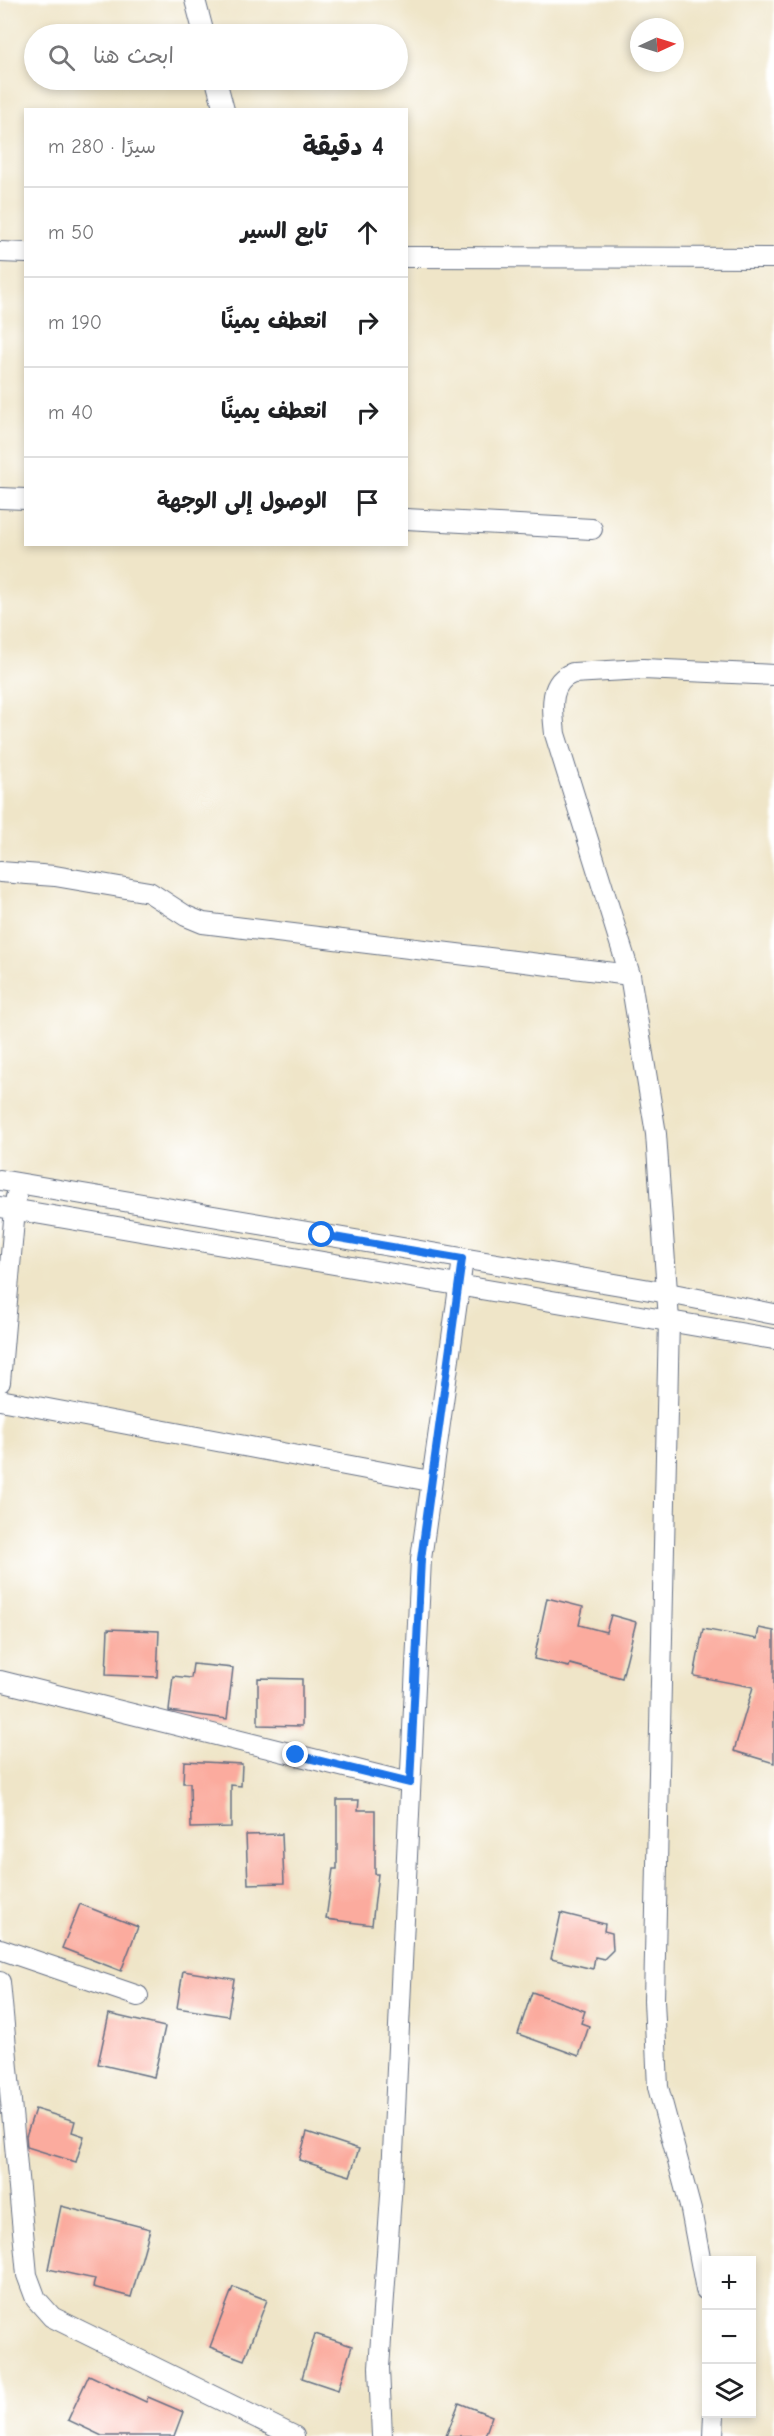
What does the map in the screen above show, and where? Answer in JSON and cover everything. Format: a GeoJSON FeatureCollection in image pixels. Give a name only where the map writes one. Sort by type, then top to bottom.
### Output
{"type":"FeatureCollection","features":[{"type":"Feature","properties":{"kind":"street"},"geometry":{"type":"LineString","coordinates":[[195,0],[201,24]]}},
{"type":"Feature","properties":{"kind":"street"},"geometry":{"type":"LineString","coordinates":[[219,90],[223,108]]}},
{"type":"Feature","properties":{"kind":"street"},"geometry":{"type":"LineString","coordinates":[[0,252],[24,253]]}},
{"type":"Feature","properties":{"kind":"street"},"geometry":{"type":"LineString","coordinates":[[408,257],[774,258]]}},
{"type":"Feature","properties":{"kind":"street"},"geometry":{"type":"LineString","coordinates":[[0,498],[24,499]]}},
{"type":"Feature","properties":{"kind":"street"},"geometry":{"type":"LineString","coordinates":[[408,519],[592,529]]}},
{"type":"Feature","properties":{"kind":"street"},"geometry":{"type":"LineString","coordinates":[[702,2269],[691,2210],[658,2087],[654,2000],[669,1320],[656,1134],[630,975],[555,734],[552,704],[557,686],[564,676],[595,671],[643,669],[774,675]]}},
{"type":"Feature","properties":{"kind":"street"},"geometry":{"type":"LineString","coordinates":[[0,872],[55,876],[149,892],[186,916],[203,923],[630,975]]}},
{"type":"Feature","properties":{"kind":"street"},"geometry":{"type":"LineString","coordinates":[[0,1382],[8,1181],[668,1293],[774,1314]]}},
{"type":"Feature","properties":{"kind":"street"},"geometry":{"type":"LineString","coordinates":[[8,1208],[459,1287],[774,1339]]}},
{"type":"Feature","properties":{"kind":"street"},"geometry":{"type":"LineString","coordinates":[[382,2436],[379,2368],[391,2196],[421,1559],[462,1259]]}},
{"type":"Feature","properties":{"kind":"street"},"geometry":{"type":"LineString","coordinates":[[0,1400],[430,1481]]}},
{"type":"Feature","properties":{"kind":"street"},"geometry":{"type":"LineString","coordinates":[[0,1681],[410,1783]]}},
{"type":"Feature","properties":{"kind":"street"},"geometry":{"type":"LineString","coordinates":[[0,1949],[138,1996]]}},
{"type":"Feature","properties":{"kind":"street"},"geometry":{"type":"LineString","coordinates":[[0,1982],[27,2276],[36,2299],[52,2317],[294,2436]]}},
{"type":"Feature","properties":{"kind":"street"},"geometry":{"type":"LineString","coordinates":[[713,2436],[714,2418]]}},
{"type":"Feature","properties":{"kind":"building"},"geometry":{"type":"Polygon","coordinates":[[[547,1598],[583,1607],[579,1625],[606,1632],[611,1615],[636,1622],[622,1678],[570,1664],[569,1667],[534,1659],[547,1598]]]}},
{"type":"Feature","properties":{"kind":"building"},"geometry":{"type":"Polygon","coordinates":[[[759,1628],[774,1631],[774,1763],[734,1751],[753,1687],[694,1676],[703,1629],[757,1639],[759,1628]]]}},
{"type":"Feature","properties":{"kind":"building"},"geometry":{"type":"Polygon","coordinates":[[[108,1629],[159,1631],[157,1677],[106,1675],[108,1629]]]}},
{"type":"Feature","properties":{"kind":"building"},"geometry":{"type":"Polygon","coordinates":[[[193,1664],[233,1668],[227,1719],[169,1711],[173,1676],[191,1678],[193,1664]]]}},
{"type":"Feature","properties":{"kind":"building"},"geometry":{"type":"Polygon","coordinates":[[[258,1678],[302,1679],[302,1726],[258,1725],[258,1678]]]}},
{"type":"Feature","properties":{"kind":"building"},"geometry":{"type":"Polygon","coordinates":[[[184,1761],[242,1764],[241,1786],[231,1785],[231,1827],[191,1828],[190,1783],[183,1783],[184,1761]]]}},
{"type":"Feature","properties":{"kind":"building"},"geometry":{"type":"Polygon","coordinates":[[[337,1800],[359,1800],[358,1810],[375,1810],[375,1874],[378,1874],[372,1925],[326,1919],[333,1869],[337,1869],[337,1800]]]}},
{"type":"Feature","properties":{"kind":"building"},"geometry":{"type":"Polygon","coordinates":[[[282,1834],[284,1883],[248,1884],[246,1835],[282,1834]]]}},
{"type":"Feature","properties":{"kind":"building"},"geometry":{"type":"Polygon","coordinates":[[[80,1904],[138,1927],[121,1971],[62,1948],[80,1904]]]}},
{"type":"Feature","properties":{"kind":"building"},"geometry":{"type":"Polygon","coordinates":[[[561,1913],[605,1924],[604,1931],[612,1933],[613,1950],[604,1959],[595,1957],[593,1969],[551,1959],[561,1913]]]}},
{"type":"Feature","properties":{"kind":"building"},"geometry":{"type":"Polygon","coordinates":[[[183,1971],[234,1979],[228,2016],[177,2008],[183,1971]]]}},
{"type":"Feature","properties":{"kind":"building"},"geometry":{"type":"Polygon","coordinates":[[[532,1992],[585,2011],[581,2023],[589,2026],[579,2056],[518,2034],[532,1992]]]}},
{"type":"Feature","properties":{"kind":"building"},"geometry":{"type":"Polygon","coordinates":[[[109,2014],[165,2027],[154,2077],[98,2064],[109,2014]]]}},
{"type":"Feature","properties":{"kind":"building"},"geometry":{"type":"Polygon","coordinates":[[[35,2109],[75,2121],[72,2132],[84,2136],[76,2162],[27,2147],[26,2136],[35,2109]]]}},
{"type":"Feature","properties":{"kind":"building"},"geometry":{"type":"Polygon","coordinates":[[[307,2132],[359,2149],[350,2176],[299,2160],[307,2132]]]}},
{"type":"Feature","properties":{"kind":"building"},"geometry":{"type":"Polygon","coordinates":[[[61,2206],[150,2229],[131,2297],[93,2287],[95,2279],[48,2269],[61,2206]]]}},
{"type":"Feature","properties":{"kind":"building"},"geometry":{"type":"Polygon","coordinates":[[[233,2287],[267,2300],[244,2360],[210,2347],[233,2287]]]}},
{"type":"Feature","properties":{"kind":"building"},"geometry":{"type":"Polygon","coordinates":[[[315,2334],[352,2346],[338,2390],[302,2378],[315,2334]]]}},
{"type":"Feature","properties":{"kind":"building"},"geometry":{"type":"Polygon","coordinates":[[[89,2375],[146,2402],[148,2397],[183,2412],[174,2436],[102,2436],[68,2420],[89,2375]]]}},
{"type":"Feature","properties":{"kind":"building"},"geometry":{"type":"Polygon","coordinates":[[[459,2403],[492,2416],[485,2436],[446,2436],[459,2403]]]}},
{"type":"Feature","properties":{"kind":"route"},"geometry":{"type":"LineString","coordinates":[[296,1755],[410,1783],[421,1559],[462,1259],[322,1235]]}}]}
